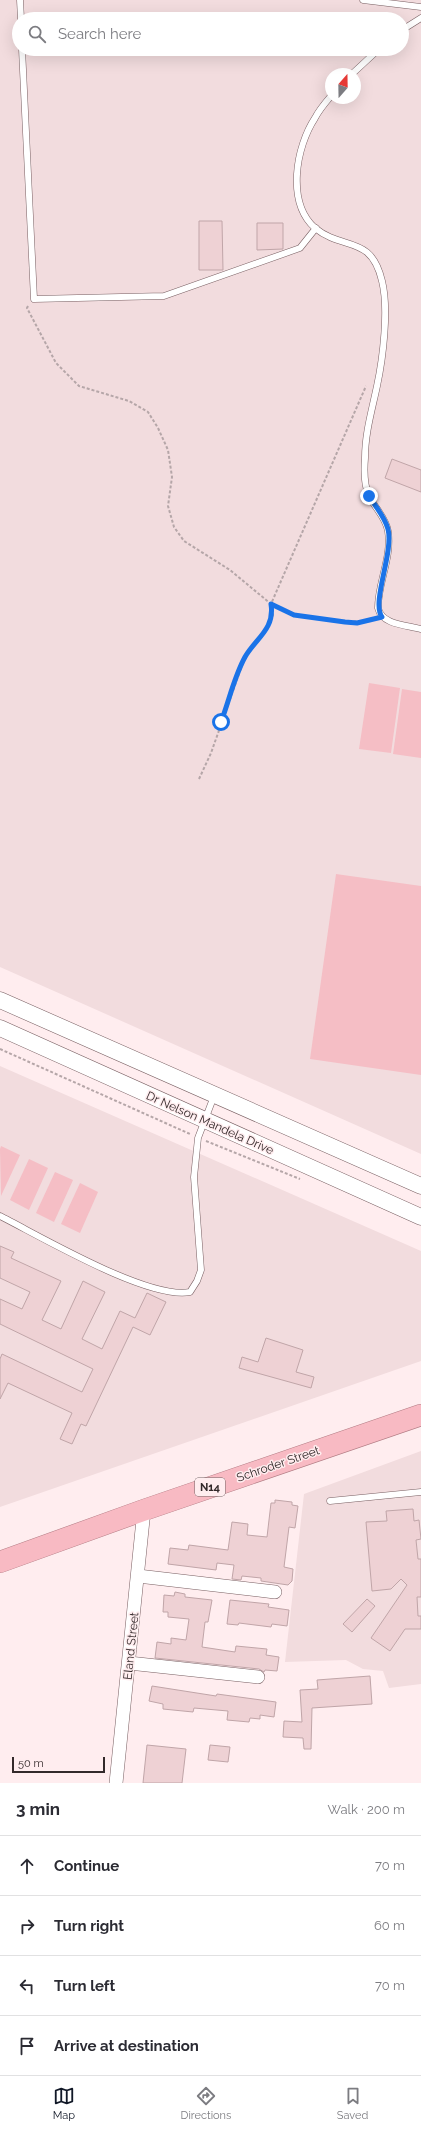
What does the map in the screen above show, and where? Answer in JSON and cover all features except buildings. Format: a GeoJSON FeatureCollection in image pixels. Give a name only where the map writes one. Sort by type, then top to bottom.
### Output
{"type":"FeatureCollection","features":[{"type":"Feature","properties":{"kind":"highway","name":"Schroder Street"},"geometry":{"type":"LineString","coordinates":[[0,1562],[144,1510],[421,1415]]}},
{"type":"Feature","properties":{"kind":"street"},"geometry":{"type":"LineString","coordinates":[[0,1000],[214,1096],[421,1186]]}},
{"type":"Feature","properties":{"kind":"street","name":"Dr Nelson Mandela Drive"},"geometry":{"type":"LineString","coordinates":[[0,1028],[421,1217]]}},
{"type":"Feature","properties":{"kind":"street","name":"Eland Street"},"geometry":{"type":"LineString","coordinates":[[116,1783],[144,1510]]}},
{"type":"Feature","properties":{"kind":"street"},"geometry":{"type":"LineString","coordinates":[[138,1576],[275,1592]]}},
{"type":"Feature","properties":{"kind":"street"},"geometry":{"type":"LineString","coordinates":[[129,1663],[258,1677]]}},
{"type":"Feature","properties":{"kind":"lane"},"geometry":{"type":"LineString","coordinates":[[20,0],[21,12]]}},
{"type":"Feature","properties":{"kind":"lane"},"geometry":{"type":"LineString","coordinates":[[364,0],[421,6]]}},
{"type":"Feature","properties":{"kind":"lane"},"geometry":{"type":"LineString","coordinates":[[409,25],[421,18]]}},
{"type":"Feature","properties":{"kind":"lane"},"geometry":{"type":"LineString","coordinates":[[22,56],[34,299],[164,296],[300,248],[316,228]]}},
{"type":"Feature","properties":{"kind":"lane"},"geometry":{"type":"LineString","coordinates":[[358,68],[371,56]]}},
{"type":"Feature","properties":{"kind":"lane"},"geometry":{"type":"LineString","coordinates":[[325,104],[314,118],[299,158],[298,186],[300,205],[307,219],[316,228],[365,250],[377,264],[382,282],[383,341],[377,384],[366,438],[365,482],[369,496],[388,529],[387,562],[378,601],[378,608],[382,617],[391,622],[421,629]]}},
{"type":"Feature","properties":{"kind":"lane"},"geometry":{"type":"LineString","coordinates":[[0,1216],[102,1268],[169,1292],[190,1292],[198,1281],[201,1270],[194,1177],[198,1138],[214,1096]]}},
{"type":"Feature","properties":{"kind":"lane"},"geometry":{"type":"LineString","coordinates":[[330,1501],[421,1492]]}},
{"type":"Feature","properties":{"kind":"path"},"geometry":{"type":"LineString","coordinates":[[34,299],[26,308],[56,363],[79,386],[129,401],[148,412],[158,428],[168,450],[172,477],[168,506],[174,528],[184,541],[230,570],[271,604],[294,615],[357,623],[382,617]]}},
{"type":"Feature","properties":{"kind":"path"},"geometry":{"type":"LineString","coordinates":[[199,779],[211,753],[245,657],[264,634],[273,615],[271,604],[368,383]]}},
{"type":"Feature","properties":{"kind":"path"},"geometry":{"type":"LineString","coordinates":[[0,1049],[198,1138],[306,1182]]}},
{"type":"Feature","properties":{"kind":"shaded area"},"geometry":{"type":"Polygon","coordinates":[[[0,0],[421,0],[421,1154],[0,967],[0,0]]]}},
{"type":"Feature","properties":{"kind":"shaded area"},"geometry":{"type":"Polygon","coordinates":[[[369,683],[400,688],[391,753],[359,749],[369,683]]]}},
{"type":"Feature","properties":{"kind":"shaded area"},"geometry":{"type":"Polygon","coordinates":[[[402,689],[421,692],[421,758],[393,754],[402,689]]]}},
{"type":"Feature","properties":{"kind":"shaded area"},"geometry":{"type":"Polygon","coordinates":[[[336,874],[421,886],[421,1075],[310,1059],[336,874]]]}},
{"type":"Feature","properties":{"kind":"shaded area"},"geometry":{"type":"Polygon","coordinates":[[[0,1066],[421,1251],[421,1361],[0,1507],[0,1066]]]}},
{"type":"Feature","properties":{"kind":"shaded area"},"geometry":{"type":"Polygon","coordinates":[[[1,1146],[20,1155],[1,1196],[0,1149],[1,1146]]]}},
{"type":"Feature","properties":{"kind":"shaded area"},"geometry":{"type":"Polygon","coordinates":[[[29,1159],[48,1168],[29,1210],[10,1200],[29,1159]]]}},
{"type":"Feature","properties":{"kind":"shaded area"},"geometry":{"type":"Polygon","coordinates":[[[55,1172],[73,1180],[54,1222],[36,1213],[55,1172]]]}},
{"type":"Feature","properties":{"kind":"shaded area"},"geometry":{"type":"Polygon","coordinates":[[[80,1183],[98,1192],[80,1233],[61,1224],[80,1183]]]}},
{"type":"Feature","properties":{"kind":"shaded area"},"geometry":{"type":"Polygon","coordinates":[[[421,1451],[421,1684],[389,1688],[383,1671],[363,1669],[346,1660],[285,1662],[304,1494],[421,1451]]]}},
{"type":"Feature","properties":{"kind":"route"},"geometry":{"type":"LineString","coordinates":[[221,722],[245,657],[264,634],[273,615],[271,604],[294,615],[325,618],[345,622],[357,623],[382,617],[379,614],[378,601],[387,562],[388,529],[385,520],[369,496]]}}]}
